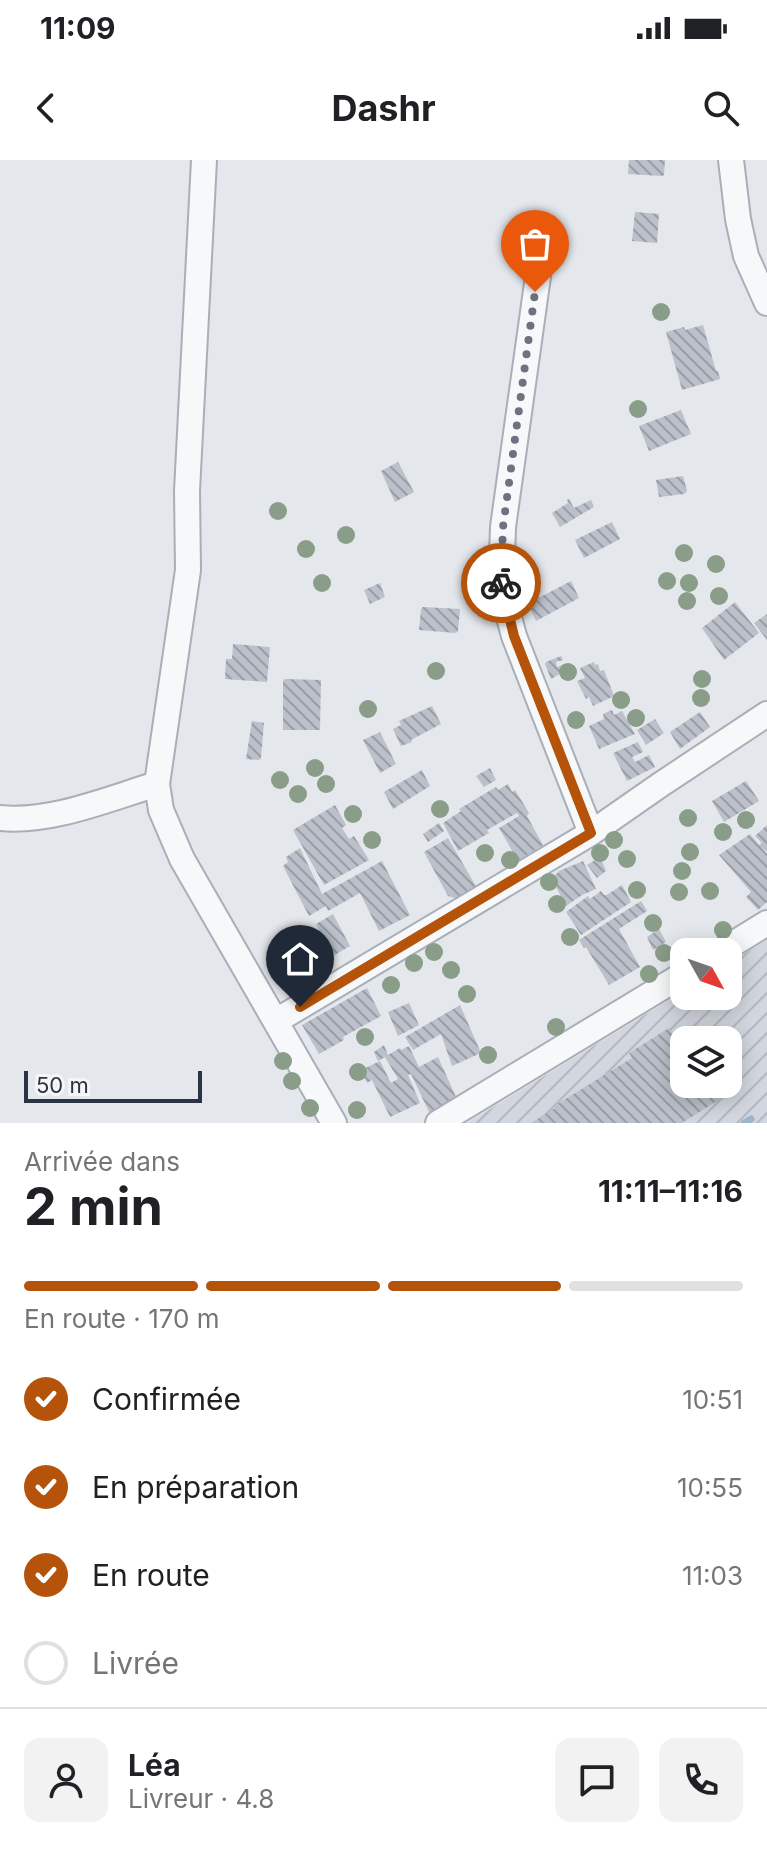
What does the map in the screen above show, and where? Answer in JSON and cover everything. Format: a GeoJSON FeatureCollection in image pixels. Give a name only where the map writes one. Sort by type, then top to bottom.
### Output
{"type":"FeatureCollection","features":[{"type":"Feature","properties":{"kind":"street"},"geometry":{"type":"LineString","coordinates":[[204,160],[187,491],[188,570],[157,784],[161,810],[182,859],[334,1123]]}},
{"type":"Feature","properties":{"kind":"street"},"geometry":{"type":"LineString","coordinates":[[731,160],[746,256],[767,303]]}},
{"type":"Feature","properties":{"kind":"street"},"geometry":{"type":"LineString","coordinates":[[540,262],[503,527],[501,587],[514,636],[591,833]]}},
{"type":"Feature","properties":{"kind":"street"},"geometry":{"type":"LineString","coordinates":[[276,1021],[591,833],[767,714]]}},
{"type":"Feature","properties":{"kind":"street"},"geometry":{"type":"LineString","coordinates":[[0,818],[19,820],[72,810],[157,784]]}},
{"type":"Feature","properties":{"kind":"street"},"geometry":{"type":"LineString","coordinates":[[742,938],[767,923]]}},
{"type":"Feature","properties":{"kind":"street"},"geometry":{"type":"LineString","coordinates":[[438,1123],[670,982]]}},
{"type":"Feature","properties":{"kind":"shaded area"},"geometry":{"type":"Polygon","coordinates":[[[767,940],[767,1123],[467,1123],[670,1000],[670,1010],[742,1010],[742,955],[767,940]]]}},
{"type":"Feature","properties":{"kind":"building"},"geometry":{"type":"Polygon","coordinates":[[[629,160],[665,160],[664,175],[628,174],[629,160]]]}},
{"type":"Feature","properties":{"kind":"building"},"geometry":{"type":"Polygon","coordinates":[[[635,212],[659,214],[657,243],[632,241],[635,212]]]}},
{"type":"Feature","properties":{"kind":"building"},"geometry":{"type":"Polygon","coordinates":[[[703,325],[720,379],[682,390],[666,332],[703,325]]]}},
{"type":"Feature","properties":{"kind":"building"},"geometry":{"type":"Polygon","coordinates":[[[681,410],[691,434],[649,451],[639,426],[681,410]]]}},
{"type":"Feature","properties":{"kind":"building"},"geometry":{"type":"Polygon","coordinates":[[[398,462],[414,492],[395,502],[381,471],[398,462]]]}},
{"type":"Feature","properties":{"kind":"building"},"geometry":{"type":"Polygon","coordinates":[[[683,476],[687,491],[684,494],[659,497],[656,480],[683,476]]]}},
{"type":"Feature","properties":{"kind":"building"},"geometry":{"type":"Polygon","coordinates":[[[569,499],[574,508],[591,500],[594,507],[560,527],[552,513],[568,503],[569,499]]]}},
{"type":"Feature","properties":{"kind":"building"},"geometry":{"type":"Polygon","coordinates":[[[612,522],[620,539],[584,558],[575,540],[612,522]]]}},
{"type":"Feature","properties":{"kind":"building"},"geometry":{"type":"Polygon","coordinates":[[[571,581],[579,598],[536,621],[529,603],[571,581]]]}},
{"type":"Feature","properties":{"kind":"building"},"geometry":{"type":"Polygon","coordinates":[[[380,583],[385,597],[370,604],[364,590],[380,583]]]}},
{"type":"Feature","properties":{"kind":"building"},"geometry":{"type":"Polygon","coordinates":[[[735,602],[759,633],[724,660],[702,628],[735,602]]]}},
{"type":"Feature","properties":{"kind":"building"},"geometry":{"type":"Polygon","coordinates":[[[423,607],[460,609],[458,631],[419,630],[423,607]]]}},
{"type":"Feature","properties":{"kind":"building"},"geometry":{"type":"Polygon","coordinates":[[[767,614],[767,640],[754,623],[767,614]]]}},
{"type":"Feature","properties":{"kind":"building"},"geometry":{"type":"Polygon","coordinates":[[[233,644],[270,647],[267,682],[225,679],[226,659],[232,659],[233,644]]]}},
{"type":"Feature","properties":{"kind":"building"},"geometry":{"type":"Polygon","coordinates":[[[561,656],[563,660],[556,662],[557,667],[564,664],[566,670],[551,679],[545,664],[561,656]]]}},
{"type":"Feature","properties":{"kind":"building"},"geometry":{"type":"Polygon","coordinates":[[[594,662],[600,671],[604,670],[614,696],[593,706],[577,681],[585,678],[580,668],[594,662]]]}},
{"type":"Feature","properties":{"kind":"building"},"geometry":{"type":"Polygon","coordinates":[[[285,679],[321,680],[320,730],[283,730],[285,679]]]}},
{"type":"Feature","properties":{"kind":"building"},"geometry":{"type":"Polygon","coordinates":[[[432,706],[441,724],[401,746],[393,729],[401,725],[399,721],[432,706]]]}},
{"type":"Feature","properties":{"kind":"building"},"geometry":{"type":"Polygon","coordinates":[[[612,710],[614,715],[622,711],[635,734],[599,749],[589,726],[604,719],[603,714],[612,710]]]}},
{"type":"Feature","properties":{"kind":"building"},"geometry":{"type":"Polygon","coordinates":[[[700,712],[710,727],[680,749],[670,732],[700,712]]]}},
{"type":"Feature","properties":{"kind":"building"},"geometry":{"type":"Polygon","coordinates":[[[655,719],[664,733],[646,745],[637,730],[655,719]]]}},
{"type":"Feature","properties":{"kind":"building"},"geometry":{"type":"Polygon","coordinates":[[[252,721],[264,723],[259,760],[246,759],[252,721]]]}},
{"type":"Feature","properties":{"kind":"building"},"geometry":{"type":"Polygon","coordinates":[[[380,732],[396,764],[380,773],[363,740],[380,732]]]}},
{"type":"Feature","properties":{"kind":"building"},"geometry":{"type":"Polygon","coordinates":[[[638,742],[643,752],[632,757],[635,762],[649,755],[655,767],[627,781],[613,753],[638,742]]]}},
{"type":"Feature","properties":{"kind":"building"},"geometry":{"type":"Polygon","coordinates":[[[490,768],[496,780],[484,787],[476,776],[490,768]]]}},
{"type":"Feature","properties":{"kind":"building"},"geometry":{"type":"Polygon","coordinates":[[[422,770],[430,786],[393,809],[384,792],[422,770]]]}},
{"type":"Feature","properties":{"kind":"building"},"geometry":{"type":"Polygon","coordinates":[[[746,781],[759,801],[724,822],[712,801],[746,781]]]}},
{"type":"Feature","properties":{"kind":"building"},"geometry":{"type":"Polygon","coordinates":[[[508,784],[529,813],[527,816],[543,845],[518,861],[499,828],[519,816],[517,813],[458,851],[443,823],[461,811],[459,809],[496,787],[498,790],[508,784]]]}},
{"type":"Feature","properties":{"kind":"building"},"geometry":{"type":"Polygon","coordinates":[[[335,805],[346,825],[342,828],[349,839],[354,836],[369,860],[324,885],[293,830],[335,805]]]}},
{"type":"Feature","properties":{"kind":"building"},"geometry":{"type":"Polygon","coordinates":[[[439,823],[444,831],[428,842],[423,834],[439,823]]]}},
{"type":"Feature","properties":{"kind":"building"},"geometry":{"type":"Polygon","coordinates":[[[767,825],[767,852],[761,847],[767,854],[767,902],[758,910],[746,897],[751,892],[719,855],[750,834],[759,845],[762,843],[755,836],[767,825]]]}},
{"type":"Feature","properties":{"kind":"building"},"geometry":{"type":"Polygon","coordinates":[[[448,838],[477,888],[458,899],[448,896],[424,852],[448,838]]]}},
{"type":"Feature","properties":{"kind":"building"},"geometry":{"type":"Polygon","coordinates":[[[300,848],[322,894],[382,861],[410,915],[379,931],[360,893],[328,911],[326,906],[309,916],[283,866],[288,862],[286,857],[300,848]]]}},
{"type":"Feature","properties":{"kind":"building"},"geometry":{"type":"Polygon","coordinates":[[[600,857],[606,871],[597,878],[587,865],[600,857]]]}},
{"type":"Feature","properties":{"kind":"building"},"geometry":{"type":"Polygon","coordinates":[[[583,861],[596,889],[566,906],[552,879],[559,871],[583,861]]]}},
{"type":"Feature","properties":{"kind":"building"},"geometry":{"type":"Polygon","coordinates":[[[622,885],[631,902],[581,935],[566,912],[588,896],[590,899],[601,891],[607,895],[622,885]]]}},
{"type":"Feature","properties":{"kind":"building"},"geometry":{"type":"Polygon","coordinates":[[[641,901],[647,911],[619,929],[640,967],[609,985],[579,940],[641,901]]]}},
{"type":"Feature","properties":{"kind":"building"},"geometry":{"type":"Polygon","coordinates":[[[333,914],[350,946],[333,956],[316,924],[333,914]]]}},
{"type":"Feature","properties":{"kind":"building"},"geometry":{"type":"Polygon","coordinates":[[[659,929],[666,942],[653,950],[647,937],[659,929]]]}},
{"type":"Feature","properties":{"kind":"building"},"geometry":{"type":"Polygon","coordinates":[[[367,988],[381,1016],[319,1054],[302,1025],[367,988]]]}},
{"type":"Feature","properties":{"kind":"building"},"geometry":{"type":"Polygon","coordinates":[[[409,1003],[419,1025],[398,1036],[388,1012],[409,1003]]]}},
{"type":"Feature","properties":{"kind":"building"},"geometry":{"type":"Polygon","coordinates":[[[460,1005],[481,1053],[452,1066],[441,1034],[413,1050],[405,1037],[460,1005]]]}},
{"type":"Feature","properties":{"kind":"building"},"geometry":{"type":"Polygon","coordinates":[[[669,1028],[670,1098],[722,1098],[682,1123],[531,1123],[632,1058],[629,1053],[669,1028]]]}},
{"type":"Feature","properties":{"kind":"building"},"geometry":{"type":"Polygon","coordinates":[[[384,1045],[388,1055],[409,1046],[419,1067],[438,1057],[456,1097],[430,1114],[411,1074],[408,1075],[420,1103],[390,1117],[372,1080],[367,1083],[361,1070],[380,1061],[391,1083],[398,1079],[385,1057],[378,1061],[374,1052],[384,1045]]]}},
{"type":"Feature","properties":{"kind":"waterway"},"geometry":{"type":"LineString","coordinates":[[744,1123],[751,1119]]}},
{"type":"Feature","properties":{"kind":"way so far"},"geometry":{"type":"LineString","coordinates":[[501,583],[503,527],[535,292]]}},
{"type":"Feature","properties":{"kind":"route"},"geometry":{"type":"LineString","coordinates":[[300,1007],[591,833],[514,636],[501,583]]}}]}
